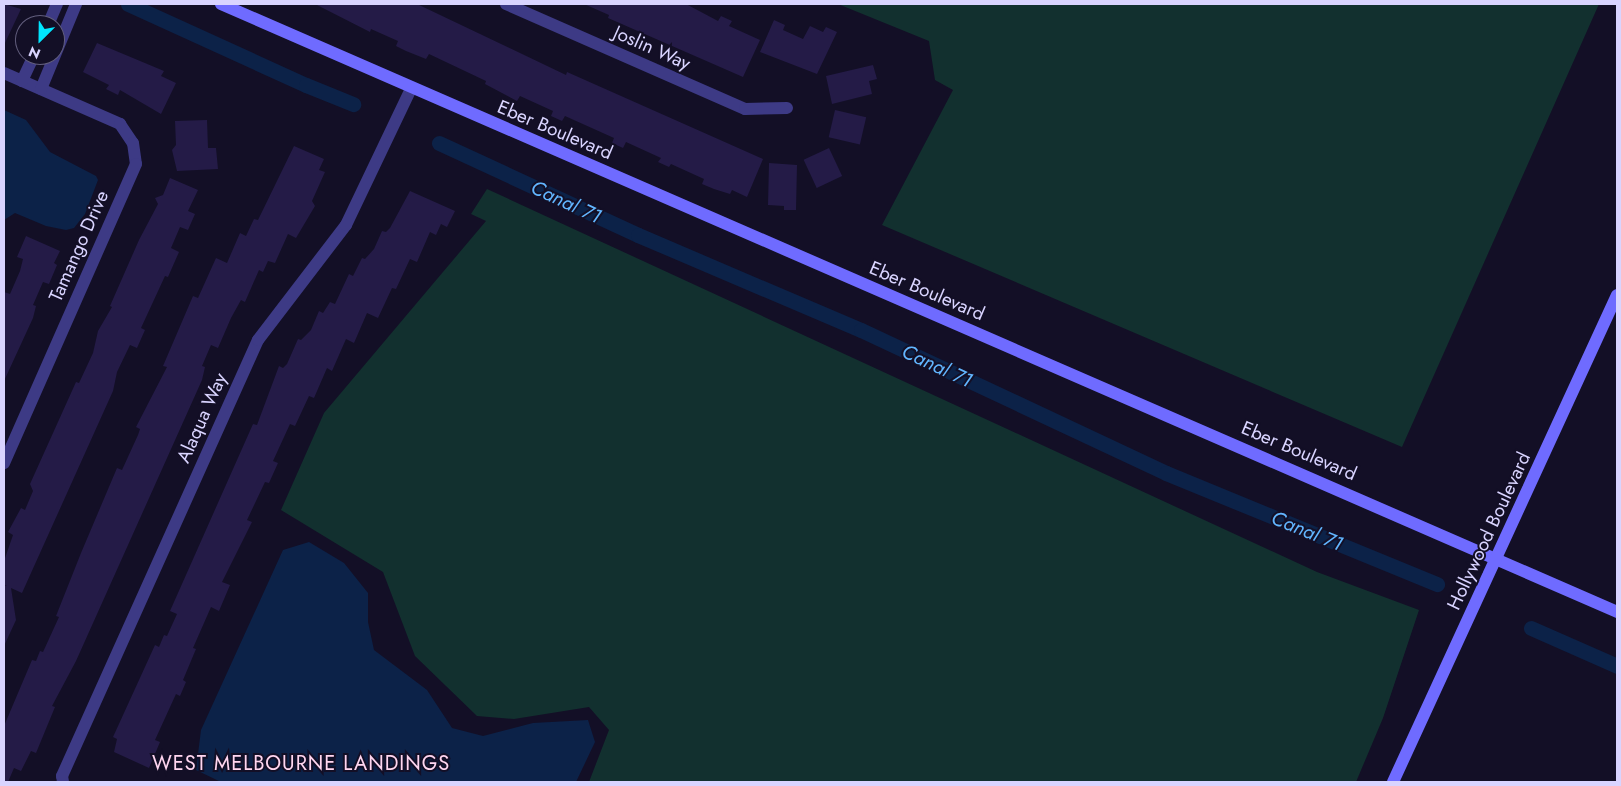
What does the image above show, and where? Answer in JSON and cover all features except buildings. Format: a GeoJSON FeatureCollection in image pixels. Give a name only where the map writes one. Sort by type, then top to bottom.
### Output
{"type":"FeatureCollection","features":[{"type":"Feature","properties":{"kind":"street"},"geometry":{"type":"LineString","coordinates":[[41,89],[76,4]]}},
{"type":"Feature","properties":{"kind":"street","name":"Eber Boulevard"},"geometry":{"type":"LineString","coordinates":[[221,4],[411,89],[1498,558],[1617,612]]}},
{"type":"Feature","properties":{"kind":"street","name":"Joslin Way"},"geometry":{"type":"LineString","coordinates":[[506,4],[745,109],[787,108]]}},
{"type":"Feature","properties":{"kind":"street"},"geometry":{"type":"LineString","coordinates":[[22,81],[29,65]]}},
{"type":"Feature","properties":{"kind":"street","name":"Tamango Drive"},"geometry":{"type":"LineString","coordinates":[[4,73],[120,124],[133,143],[136,164],[4,463]]}},
{"type":"Feature","properties":{"kind":"street","name":"Alaqua Way"},"geometry":{"type":"LineString","coordinates":[[63,782],[62,776],[258,340],[346,225],[411,89]]}},
{"type":"Feature","properties":{"kind":"street","name":"Hollywood Boulevard"},"geometry":{"type":"LineString","coordinates":[[1393,782],[1498,558],[1617,295]]}},
{"type":"Feature","properties":{"kind":"green space"},"geometry":{"type":"Polygon","coordinates":[[[838,4],[1599,4],[1402,447],[882,225],[953,90],[935,80],[929,41],[838,4]]]}},
{"type":"Feature","properties":{"kind":"green space"},"geometry":{"type":"Polygon","coordinates":[[[487,189],[1317,572],[1419,610],[1383,718],[1356,782],[589,782],[609,730],[589,707],[514,719],[477,716],[415,656],[383,572],[281,510],[324,413],[486,221],[471,214],[487,189]]]}},
{"type":"Feature","properties":{"kind":"water"},"geometry":{"type":"Polygon","coordinates":[[[4,110],[26,120],[50,152],[96,176],[98,180],[85,214],[74,228],[66,230],[46,226],[15,213],[4,220],[4,110]]]}},
{"type":"Feature","properties":{"kind":"water"},"geometry":{"type":"Polygon","coordinates":[[[309,542],[344,563],[368,593],[368,622],[374,650],[427,690],[452,728],[483,736],[533,723],[588,720],[595,742],[576,782],[221,782],[196,770],[201,730],[283,550],[309,542]]]}},
{"type":"Feature","properties":{"kind":"waterway","name":"Canal 71"},"geometry":{"type":"LineString","coordinates":[[128,4],[306,85],[353,104]]}},
{"type":"Feature","properties":{"kind":"waterway","name":"Canal 71"},"geometry":{"type":"LineString","coordinates":[[439,143],[638,235],[861,330],[1166,473],[1437,584]]}},
{"type":"Feature","properties":{"kind":"waterway","name":"Canal 71"},"geometry":{"type":"LineString","coordinates":[[1531,628],[1617,666]]}},
{"type":"Feature","properties":{"kind":"district","name":"WEST MELBOURNE LANDINGS"},"geometry":{"type":"Point","coordinates":[301,763]}}]}
